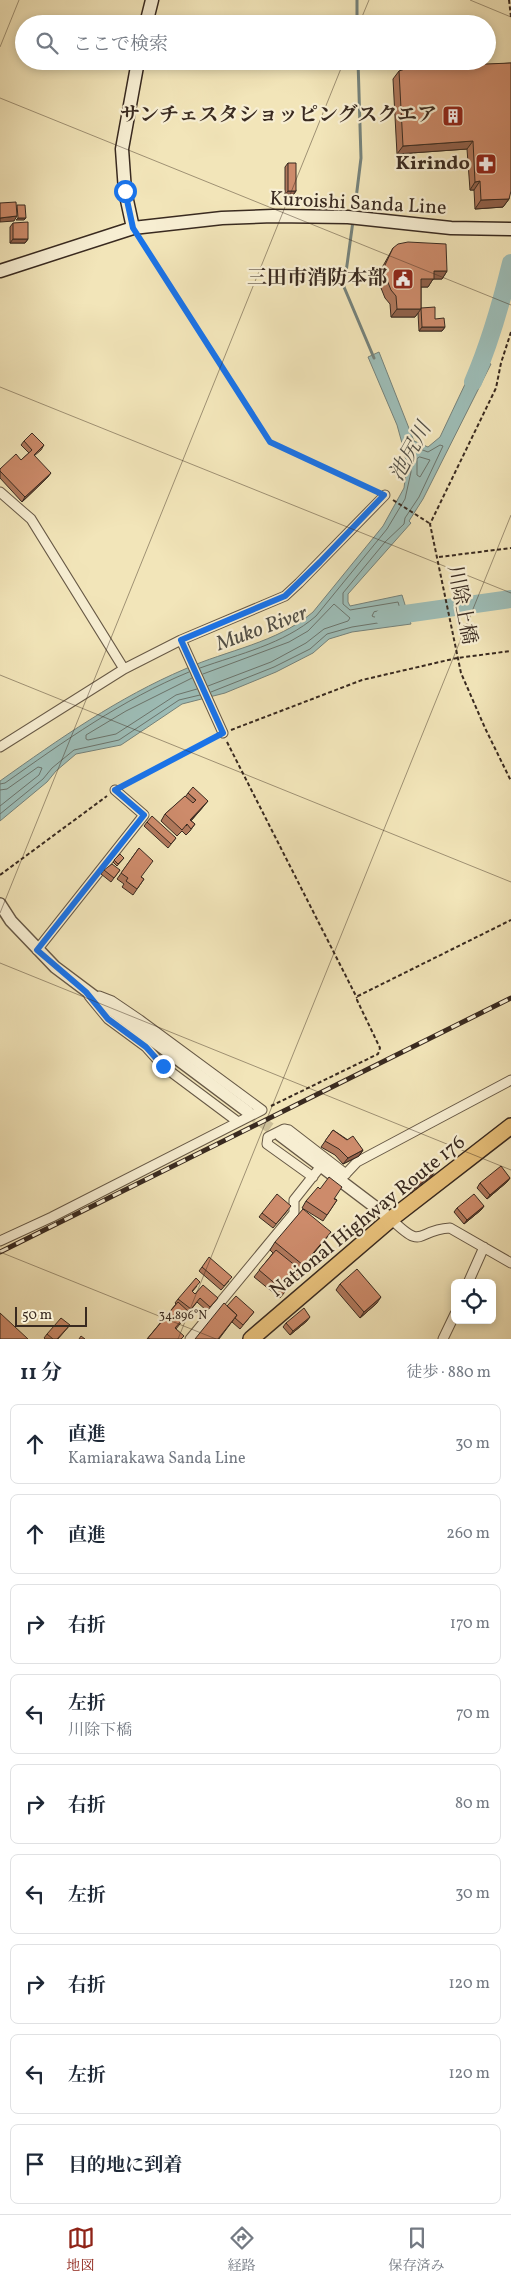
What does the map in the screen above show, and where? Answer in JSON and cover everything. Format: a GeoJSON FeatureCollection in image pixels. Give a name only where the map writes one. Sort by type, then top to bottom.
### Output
{"type":"FeatureCollection","features":[{"type":"Feature","properties":{"kind":"highway","name":"National Highway Route 176"},"geometry":{"type":"LineString","coordinates":[[251,1339],[391,1219],[511,1126]]}},
{"type":"Feature","properties":{"kind":"main road"},"geometry":{"type":"LineString","coordinates":[[148,15],[152,0]]}},
{"type":"Feature","properties":{"kind":"main road"},"geometry":{"type":"LineString","coordinates":[[133,228],[125,191],[122,149],[136,70]]}},
{"type":"Feature","properties":{"kind":"main road","name":"Kuroishi Sanda Line"},"geometry":{"type":"LineString","coordinates":[[0,271],[133,228],[222,218],[273,216],[348,217],[451,228],[509,229]]}},
{"type":"Feature","properties":{"kind":"street"},"geometry":{"type":"LineString","coordinates":[[0,492],[31,519],[124,669]]}},
{"type":"Feature","properties":{"kind":"street"},"geometry":{"type":"LineString","coordinates":[[0,747],[124,669],[181,640],[285,596],[384,495]]}},
{"type":"Feature","properties":{"kind":"street"},"geometry":{"type":"LineString","coordinates":[[181,640],[223,733]]}},
{"type":"Feature","properties":{"kind":"street"},"geometry":{"type":"LineString","coordinates":[[37,950],[144,815],[115,790]]}},
{"type":"Feature","properties":{"kind":"street"},"geometry":{"type":"LineString","coordinates":[[0,904],[11,921],[37,950],[86,992],[248,1112]]}},
{"type":"Feature","properties":{"kind":"street"},"geometry":{"type":"LineString","coordinates":[[0,1241],[52,1217],[262,1110],[112,1001],[86,992]]}},
{"type":"Feature","properties":{"kind":"street"},"geometry":{"type":"LineString","coordinates":[[86,992],[108,1019],[146,1047],[163,1066],[238,1122]]}},
{"type":"Feature","properties":{"kind":"street"},"geometry":{"type":"LineString","coordinates":[[343,1177],[357,1162],[511,1080]]}},
{"type":"Feature","properties":{"kind":"street"},"geometry":{"type":"LineString","coordinates":[[313,1177],[268,1144],[268,1137],[284,1129],[289,1130],[404,1232],[414,1238],[421,1238],[439,1229],[450,1228],[511,1263]]}},
{"type":"Feature","properties":{"kind":"street"},"geometry":{"type":"LineString","coordinates":[[280,1135],[322,1166],[343,1177]]}},
{"type":"Feature","properties":{"kind":"street"},"geometry":{"type":"LineString","coordinates":[[190,1339],[294,1213],[294,1200],[322,1166]]}},
{"type":"Feature","properties":{"kind":"street"},"geometry":{"type":"LineString","coordinates":[[470,1279],[484,1247]]}},
{"type":"Feature","properties":{"kind":"street"},"geometry":{"type":"LineString","coordinates":[[443,1339],[451,1322]]}},
{"type":"Feature","properties":{"kind":"path"},"geometry":{"type":"LineString","coordinates":[[509,0],[511,17]]}},
{"type":"Feature","properties":{"kind":"path"},"geometry":{"type":"LineString","coordinates":[[133,228],[270,442],[384,495],[430,524],[496,388],[501,363],[511,332]]}},
{"type":"Feature","properties":{"kind":"path","name":"川除上橋"},"geometry":{"type":"LineString","coordinates":[[430,524],[457,658],[485,728],[511,781]]}},
{"type":"Feature","properties":{"kind":"path"},"geometry":{"type":"LineString","coordinates":[[438,557],[511,548]]}},
{"type":"Feature","properties":{"kind":"path"},"geometry":{"type":"LineString","coordinates":[[0,875],[115,790],[223,733],[362,680],[457,658],[511,651]]}},
{"type":"Feature","properties":{"kind":"path"},"geometry":{"type":"LineString","coordinates":[[223,733],[357,998],[380,1048],[378,1054],[262,1110]]}},
{"type":"Feature","properties":{"kind":"path"},"geometry":{"type":"LineString","coordinates":[[357,998],[511,920]]}},
{"type":"Feature","properties":{"kind":"water"},"geometry":{"type":"Polygon","coordinates":[[[379,352],[414,441],[428,447],[440,437],[467,380],[475,358],[491,364],[423,499],[409,521],[411,523],[348,594],[350,606],[402,595],[411,624],[352,632],[329,639],[313,653],[276,672],[225,693],[182,704],[121,745],[76,754],[56,771],[47,782],[0,821],[0,781],[67,734],[137,692],[201,662],[268,639],[299,623],[313,612],[383,526],[404,488],[406,472],[405,454],[397,425],[368,357],[379,352]]]}},
{"type":"Feature","properties":{"kind":"building","name":"サンチェスタショッピングスクエア"},"geometry":{"type":"Polygon","coordinates":[[[511,63],[511,191],[509,199],[481,200],[480,181],[475,182],[473,141],[403,146],[399,71],[496,70],[496,64],[511,63]]]}},
{"type":"Feature","properties":{"kind":"building"},"geometry":{"type":"Polygon","coordinates":[[[288,163],[296,163],[296,191],[288,191],[288,163]]]}},
{"type":"Feature","properties":{"kind":"building"},"geometry":{"type":"Polygon","coordinates":[[[16,202],[17,216],[0,218],[0,203],[16,202]]]}},
{"type":"Feature","properties":{"kind":"building"},"geometry":{"type":"Polygon","coordinates":[[[17,205],[25,205],[26,218],[18,218],[17,205]]]}},
{"type":"Feature","properties":{"kind":"building"},"geometry":{"type":"Polygon","coordinates":[[[28,222],[28,239],[13,239],[13,223],[28,222]]]}},
{"type":"Feature","properties":{"kind":"building"},"geometry":{"type":"Polygon","coordinates":[[[408,242],[446,244],[447,271],[434,271],[434,279],[421,279],[421,309],[397,309],[396,296],[391,290],[385,275],[385,265],[393,248],[398,244],[408,242]]]}},
{"type":"Feature","properties":{"kind":"building"},"geometry":{"type":"Polygon","coordinates":[[[435,307],[435,319],[444,318],[445,327],[422,327],[421,308],[435,307]]]}},
{"type":"Feature","properties":{"kind":"building"},"geometry":{"type":"Polygon","coordinates":[[[32,433],[44,445],[34,455],[51,473],[25,497],[0,469],[16,454],[21,460],[32,450],[24,441],[32,433]]]}},
{"type":"Feature","properties":{"kind":"building"},"geometry":{"type":"Polygon","coordinates":[[[193,787],[208,801],[190,820],[195,824],[191,829],[187,824],[182,830],[165,814],[185,796],[193,803],[196,800],[188,793],[193,787]]]}},
{"type":"Feature","properties":{"kind":"building"},"geometry":{"type":"Polygon","coordinates":[[[152,816],[176,838],[171,844],[147,822],[152,816]]]}},
{"type":"Feature","properties":{"kind":"building"},"geometry":{"type":"Polygon","coordinates":[[[139,848],[153,861],[141,877],[144,879],[137,889],[126,881],[128,878],[121,873],[139,848]]]}},
{"type":"Feature","properties":{"kind":"building"},"geometry":{"type":"Polygon","coordinates":[[[120,854],[124,858],[118,864],[114,860],[120,854]]]}},
{"type":"Feature","properties":{"kind":"building"},"geometry":{"type":"Polygon","coordinates":[[[112,864],[120,870],[114,878],[104,870],[112,864]]]}},
{"type":"Feature","properties":{"kind":"building"},"geometry":{"type":"Polygon","coordinates":[[[333,1130],[347,1140],[353,1136],[363,1150],[348,1158],[339,1149],[325,1141],[333,1130]]]}},
{"type":"Feature","properties":{"kind":"building"},"geometry":{"type":"Polygon","coordinates":[[[428,1165],[434,1173],[414,1189],[408,1181],[428,1165]]]}},
{"type":"Feature","properties":{"kind":"building"},"geometry":{"type":"Polygon","coordinates":[[[501,1166],[510,1178],[490,1195],[480,1183],[501,1166]]]}},
{"type":"Feature","properties":{"kind":"building"},"geometry":{"type":"Polygon","coordinates":[[[329,1177],[342,1187],[334,1199],[337,1200],[327,1215],[306,1201],[318,1187],[320,1189],[329,1177]]]}},
{"type":"Feature","properties":{"kind":"building"},"geometry":{"type":"Polygon","coordinates":[[[277,1194],[291,1206],[276,1224],[262,1213],[277,1194]]]}},
{"type":"Feature","properties":{"kind":"building"},"geometry":{"type":"Polygon","coordinates":[[[474,1194],[484,1206],[467,1220],[457,1208],[474,1194]]]}},
{"type":"Feature","properties":{"kind":"building"},"geometry":{"type":"Polygon","coordinates":[[[303,1209],[331,1232],[303,1265],[275,1242],[303,1209]]]}},
{"type":"Feature","properties":{"kind":"building"},"geometry":{"type":"Polygon","coordinates":[[[276,1250],[302,1271],[285,1292],[259,1270],[276,1250]]]}},
{"type":"Feature","properties":{"kind":"building"},"geometry":{"type":"Polygon","coordinates":[[[209,1257],[232,1277],[224,1286],[202,1267],[209,1257]]]}},
{"type":"Feature","properties":{"kind":"building"},"geometry":{"type":"Polygon","coordinates":[[[357,1269],[381,1297],[364,1312],[340,1284],[357,1269]]]}},
{"type":"Feature","properties":{"kind":"building"},"geometry":{"type":"Polygon","coordinates":[[[196,1278],[200,1282],[192,1291],[195,1294],[203,1285],[218,1298],[210,1307],[200,1298],[191,1309],[178,1299],[196,1278]]]}},
{"type":"Feature","properties":{"kind":"building"},"geometry":{"type":"Polygon","coordinates":[[[236,1296],[254,1312],[243,1325],[235,1318],[237,1315],[227,1306],[236,1296]]]}},
{"type":"Feature","properties":{"kind":"building"},"geometry":{"type":"Polygon","coordinates":[[[178,1302],[189,1312],[175,1328],[184,1336],[181,1339],[148,1338],[178,1302]]]}},
{"type":"Feature","properties":{"kind":"building"},"geometry":{"type":"Polygon","coordinates":[[[224,1303],[237,1315],[218,1339],[195,1339],[224,1303]]]}},
{"type":"Feature","properties":{"kind":"building"},"geometry":{"type":"Polygon","coordinates":[[[304,1308],[310,1317],[293,1331],[286,1323],[304,1308]]]}},
{"type":"Feature","properties":{"kind":"building"},"geometry":{"type":"Polygon","coordinates":[[[0,1313],[28,1339],[0,1339],[0,1313]]]}},
{"type":"Feature","properties":{"kind":"building"},"geometry":{"type":"Polygon","coordinates":[[[61,1318],[70,1325],[57,1339],[53,1339],[47,1334],[61,1318]]]}},
{"type":"Feature","properties":{"kind":"waterway"},"geometry":{"type":"LineString","coordinates":[[357,0],[357,15]]}},
{"type":"Feature","properties":{"kind":"waterway"},"geometry":{"type":"LineString","coordinates":[[354,215],[361,158],[358,70]]}},
{"type":"Feature","properties":{"kind":"waterway"},"geometry":{"type":"LineString","coordinates":[[353,221],[344,287],[374,358]]}},
{"type":"Feature","properties":{"kind":"waterway","name":"池尻川"},"geometry":{"type":"LineString","coordinates":[[473,382],[495,323],[511,263]]}},
{"type":"Feature","properties":{"kind":"waterway","name":"Muko River"},"geometry":{"type":"LineString","coordinates":[[384,617],[511,599]]}},
{"type":"Feature","properties":{"kind":"tunnel"},"geometry":{"type":"LineString","coordinates":[[248,1112],[280,1135]]}},
{"type":"Feature","properties":{"kind":"railway"},"geometry":{"type":"LineString","coordinates":[[0,1252],[511,998]]}},
{"type":"Feature","properties":{"kind":"place","name":"サンチェスタショッピングスクエア"},"geometry":{"type":"Point","coordinates":[453,116]}},
{"type":"Feature","properties":{"kind":"place","name":"Kirindo"},"geometry":{"type":"Point","coordinates":[486,164]}},
{"type":"Feature","properties":{"kind":"place","name":"三田市消防本部"},"geometry":{"type":"Point","coordinates":[403,279]}},
{"type":"Feature","properties":{"kind":"route"},"geometry":{"type":"LineString","coordinates":[[125,191],[133,228],[270,442],[384,495],[351,531],[285,596],[181,640],[223,733],[115,790],[144,815],[37,950],[86,992],[108,1019],[146,1047],[163,1066]]}}]}
